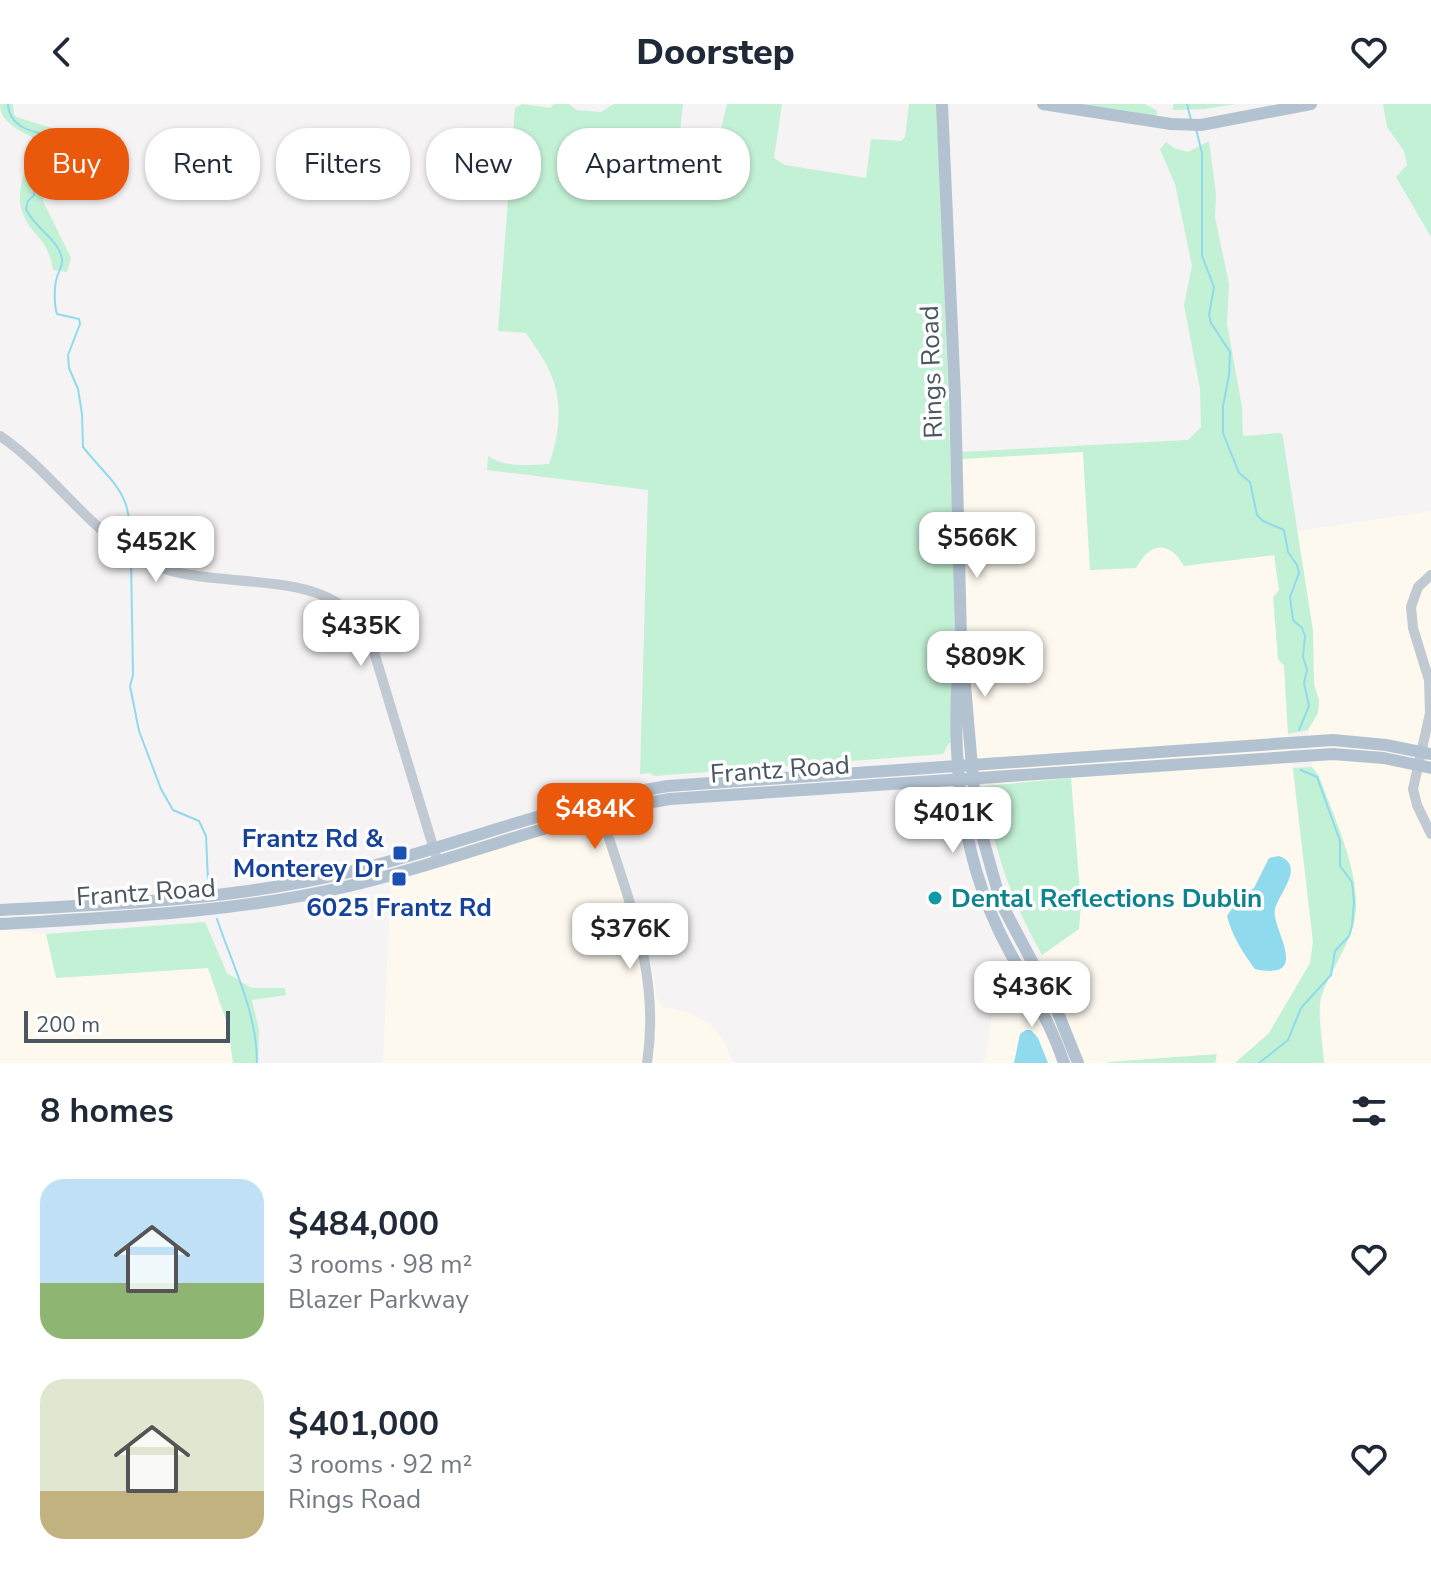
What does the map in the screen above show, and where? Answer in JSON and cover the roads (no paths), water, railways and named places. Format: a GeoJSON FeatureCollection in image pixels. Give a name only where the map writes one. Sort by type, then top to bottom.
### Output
{"type":"FeatureCollection","features":[{"type":"Feature","properties":{"kind":"main road","name":"Rings Road"},"geometry":{"type":"LineString","coordinates":[[942,104],[955,397],[961,638],[957,694],[964,764],[982,842],[1001,903],[1054,1003],[1078,1063]]}},
{"type":"Feature","properties":{"kind":"main road"},"geometry":{"type":"LineString","coordinates":[[1043,104],[1177,124],[1218,123],[1311,104]]}},
{"type":"Feature","properties":{"kind":"main road","name":"Frantz Road"},"geometry":{"type":"LineString","coordinates":[[0,910],[221,894],[335,875],[663,787],[1333,740],[1355,741],[1422,757],[1431,768]]}},
{"type":"Feature","properties":{"kind":"main road","name":"Frantz Road"},"geometry":{"type":"LineString","coordinates":[[0,924],[208,910],[323,892],[546,829],[599,806],[1333,754],[1422,757]]}},
{"type":"Feature","properties":{"kind":"main road","name":"Rings Road"},"geometry":{"type":"LineString","coordinates":[[966,778],[964,819],[976,876],[1000,933],[1043,1009],[1064,1063]]}},
{"type":"Feature","properties":{"kind":"main road"},"geometry":{"type":"LineString","coordinates":[[323,892],[335,875]]}},
{"type":"Feature","properties":{"kind":"street"},"geometry":{"type":"LineString","coordinates":[[0,436],[132,554],[189,576],[312,592],[342,605],[367,636],[374,652],[438,862]]}},
{"type":"Feature","properties":{"kind":"street"},"geometry":{"type":"LineString","coordinates":[[1431,575],[1418,587],[1411,607],[1413,628],[1429,680],[1430,713],[1414,794],[1431,834]]}},
{"type":"Feature","properties":{"kind":"street"},"geometry":{"type":"LineString","coordinates":[[599,806],[648,972],[652,1016],[647,1063]]}},
{"type":"Feature","properties":{"kind":"water"},"geometry":{"type":"Polygon","coordinates":[[[1279,856],[1287,860],[1291,873],[1275,909],[1286,960],[1282,968],[1273,971],[1255,969],[1238,944],[1227,916],[1237,901],[1254,888],[1269,858],[1279,856]]]}},
{"type":"Feature","properties":{"kind":"water"},"geometry":{"type":"Polygon","coordinates":[[[1031,1030],[1038,1038],[1048,1063],[1014,1063],[1020,1034],[1031,1030]]]}},
{"type":"Feature","properties":{"kind":"waterway"},"geometry":{"type":"LineString","coordinates":[[8,104],[16,122],[47,135],[48,146],[38,172],[34,195],[26,209],[60,252],[62,264],[55,290],[57,314],[79,319],[80,324],[68,355],[69,368],[78,389],[83,447],[113,481],[125,501],[131,548]]}},
{"type":"Feature","properties":{"kind":"waterway"},"geometry":{"type":"LineString","coordinates":[[1187,104],[1191,120]]}},
{"type":"Feature","properties":{"kind":"waterway"},"geometry":{"type":"LineString","coordinates":[[1196,129],[1202,153],[1202,256],[1214,287],[1209,315],[1230,352],[1223,433],[1239,473],[1250,482],[1257,515],[1284,530],[1288,552],[1299,573],[1290,597],[1293,620],[1305,636],[1303,657],[1307,670],[1304,683],[1309,706],[1299,730]]}},
{"type":"Feature","properties":{"kind":"waterway"},"geometry":{"type":"LineString","coordinates":[[131,558],[133,675],[130,686],[139,731],[161,789],[173,810],[199,821],[206,836],[208,881]]}},
{"type":"Feature","properties":{"kind":"waterway"},"geometry":{"type":"LineString","coordinates":[[1259,1063],[1288,1040],[1301,1008],[1331,975],[1335,951],[1349,936],[1352,926],[1352,882],[1340,866],[1340,841],[1317,777],[1301,770]]}},
{"type":"Feature","properties":{"kind":"waterway"},"geometry":{"type":"LineString","coordinates":[[217,919],[249,1008],[257,1063]]}},
{"type":"Feature","properties":{"kind":"place","name":"Frantz Rd & Monterey Dr"},"geometry":{"type":"Point","coordinates":[400,853]}},
{"type":"Feature","properties":{"kind":"place","name":"6025 Frantz Rd"},"geometry":{"type":"Point","coordinates":[399,879]}},
{"type":"Feature","properties":{"kind":"place","name":"Dental Reflections Dublin"},"geometry":{"type":"Point","coordinates":[935,898]}}]}
